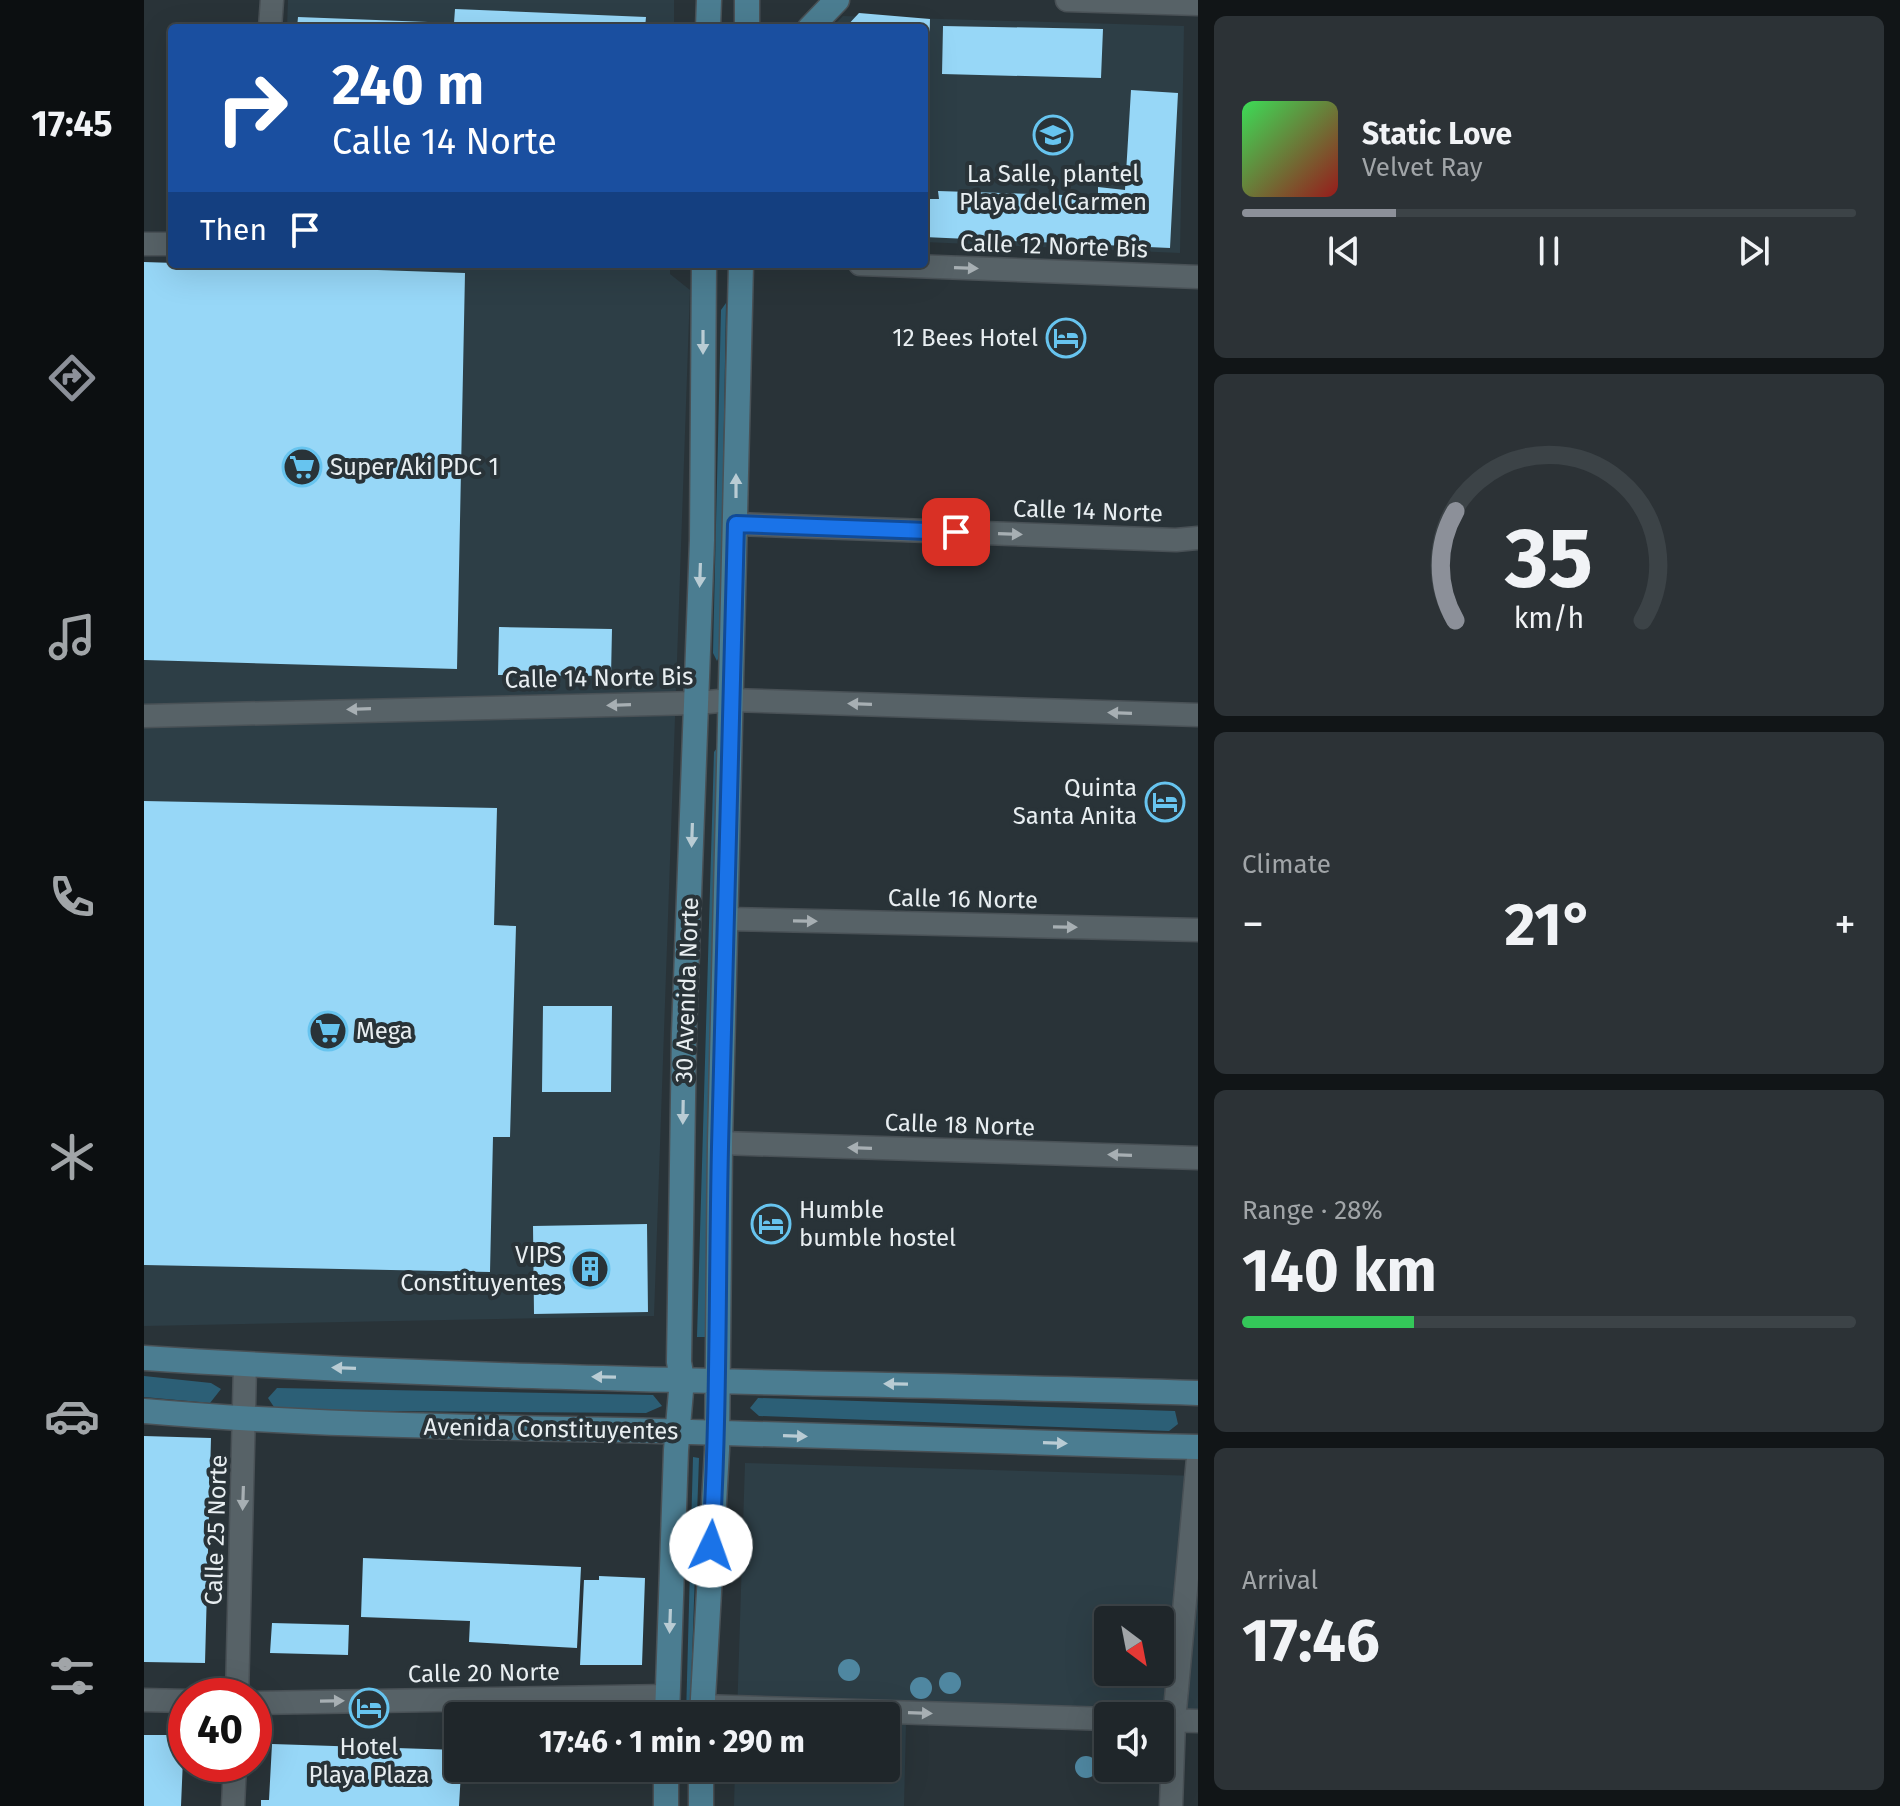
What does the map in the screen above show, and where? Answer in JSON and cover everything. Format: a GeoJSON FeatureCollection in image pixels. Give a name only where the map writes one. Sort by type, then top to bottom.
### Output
{"type":"FeatureCollection","features":[{"type":"Feature","properties":{"kind":"street"},"geometry":{"type":"LineString","coordinates":[[270,24],[272,0]]}},
{"type":"Feature","properties":{"kind":"street"},"geometry":{"type":"LineString","coordinates":[[708,24],[709,0]]}},
{"type":"Feature","properties":{"kind":"street"},"geometry":{"type":"LineString","coordinates":[[747,0],[747,24]]}},
{"type":"Feature","properties":{"kind":"street"},"geometry":{"type":"LineString","coordinates":[[814,24],[837,0]]}},
{"type":"Feature","properties":{"kind":"street"},"geometry":{"type":"LineString","coordinates":[[1067,0],[1198,4]]}},
{"type":"Feature","properties":{"kind":"street"},"geometry":{"type":"LineString","coordinates":[[144,244],[168,244]]}},
{"type":"Feature","properties":{"kind":"street","name":"Calle 12 Norte Bis"},"geometry":{"type":"LineString","coordinates":[[928,267],[1198,277]]}},
{"type":"Feature","properties":{"kind":"street","name":"30 Avenida Norte"},"geometry":{"type":"LineString","coordinates":[[667,1702],[682,1379],[679,1362],[684,1034],[702,540],[704,268]]}},
{"type":"Feature","properties":{"kind":"street","name":"30 Avenida Norte"},"geometry":{"type":"LineString","coordinates":[[702,1702],[717,1433],[720,1143],[741,268]]}},
{"type":"Feature","properties":{"kind":"street","name":"Calle 14 Norte"},"geometry":{"type":"LineString","coordinates":[[736,524],[1198,538]]}},
{"type":"Feature","properties":{"kind":"street","name":"Calle 14 Norte Bis"},"geometry":{"type":"LineString","coordinates":[[144,716],[731,700],[1198,715]]}},
{"type":"Feature","properties":{"kind":"street","name":"Calle 16 Norte"},"geometry":{"type":"LineString","coordinates":[[727,919],[1198,930]]}},
{"type":"Feature","properties":{"kind":"street","name":"Calle 18 Norte"},"geometry":{"type":"LineString","coordinates":[[720,1143],[1198,1158]]}},
{"type":"Feature","properties":{"kind":"street"},"geometry":{"type":"LineString","coordinates":[[144,1358],[245,1365],[1198,1393]]}},
{"type":"Feature","properties":{"kind":"street","name":"Calle 25 Norte"},"geometry":{"type":"LineString","coordinates":[[238,1678],[245,1365]]}},
{"type":"Feature","properties":{"kind":"street","name":"Avenida Constituyentes"},"geometry":{"type":"LineString","coordinates":[[144,1411],[245,1420],[434,1427],[1198,1447]]}},
{"type":"Feature","properties":{"kind":"street"},"geometry":{"type":"LineString","coordinates":[[1169,1702],[1198,1458]]}},
{"type":"Feature","properties":{"kind":"street"},"geometry":{"type":"LineString","coordinates":[[144,1700],[168,1701]]}},
{"type":"Feature","properties":{"kind":"street","name":"Calle 20 Norte"},"geometry":{"type":"LineString","coordinates":[[272,1703],[444,1704]]}},
{"type":"Feature","properties":{"kind":"street"},"geometry":{"type":"LineString","coordinates":[[900,1715],[1094,1719]]}},
{"type":"Feature","properties":{"kind":"street"},"geometry":{"type":"LineString","coordinates":[[1174,1721],[1198,1721]]}},
{"type":"Feature","properties":{"kind":"street"},"geometry":{"type":"LineString","coordinates":[[233,1806],[234,1782]]}},
{"type":"Feature","properties":{"kind":"street"},"geometry":{"type":"LineString","coordinates":[[666,1782],[666,1806]]}},
{"type":"Feature","properties":{"kind":"street"},"geometry":{"type":"LineString","coordinates":[[701,1782],[701,1806]]}},
{"type":"Feature","properties":{"kind":"street"},"geometry":{"type":"LineString","coordinates":[[1170,1782],[1171,1806]]}},
{"type":"Feature","properties":{"kind":"shaded area"},"geometry":{"type":"Polygon","coordinates":[[[288,0],[674,0],[674,24],[287,24],[288,0]]]}},
{"type":"Feature","properties":{"kind":"shaded area","name":"La Salle, plantel Playa del Carmen"},"geometry":{"type":"Polygon","coordinates":[[[843,16],[1184,26],[1180,253],[928,242],[928,24],[835,24],[843,16]]]}},
{"type":"Feature","properties":{"kind":"shaded area"},"geometry":{"type":"Polygon","coordinates":[[[168,262],[168,268],[670,268],[670,274],[690,290],[654,1316],[144,1326],[144,263],[168,262]]]}},
{"type":"Feature","properties":{"kind":"shaded area"},"geometry":{"type":"Polygon","coordinates":[[[726,303],[720,654],[717,661],[713,653],[721,310],[726,303]]]}},
{"type":"Feature","properties":{"kind":"shaded area"},"geometry":{"type":"Polygon","coordinates":[[[717,748],[705,1337],[697,1337],[714,752],[717,748]]]}},
{"type":"Feature","properties":{"kind":"shaded area"},"geometry":{"type":"Polygon","coordinates":[[[144,1376],[211,1383],[221,1389],[210,1403],[144,1397],[144,1376]]]}},
{"type":"Feature","properties":{"kind":"shaded area"},"geometry":{"type":"Polygon","coordinates":[[[277,1388],[653,1395],[662,1406],[646,1413],[276,1410],[268,1398],[277,1388]]]}},
{"type":"Feature","properties":{"kind":"shaded area"},"geometry":{"type":"Polygon","coordinates":[[[758,1398],[1175,1411],[1178,1424],[1169,1431],[759,1416],[750,1408],[758,1398]]]}},
{"type":"Feature","properties":{"kind":"shaded area"},"geometry":{"type":"Polygon","coordinates":[[[693,1457],[699,1458],[690,1702],[686,1702],[693,1457]]]}},
{"type":"Feature","properties":{"kind":"shaded area"},"geometry":{"type":"Polygon","coordinates":[[[745,1463],[1198,1476],[1198,1730],[1174,1721],[1174,1702],[1094,1702],[1094,1718],[906,1723],[904,1806],[734,1806],[735,1782],[900,1782],[900,1702],[737,1702],[745,1463]]]}},
{"type":"Feature","properties":{"kind":"building"},"geometry":{"type":"Polygon","coordinates":[[[455,9],[646,17],[645,24],[297,24],[298,17],[454,23],[455,9]]]}},
{"type":"Feature","properties":{"kind":"building"},"geometry":{"type":"Polygon","coordinates":[[[859,13],[930,19],[929,60],[928,24],[849,24],[859,13]]]}},
{"type":"Feature","properties":{"kind":"building"},"geometry":{"type":"Polygon","coordinates":[[[943,26],[1103,29],[1101,78],[942,74],[943,26]]]}},
{"type":"Feature","properties":{"kind":"building"},"geometry":{"type":"Polygon","coordinates":[[[1131,90],[1178,93],[1170,248],[928,237],[928,199],[939,199],[938,191],[1098,196],[1098,187],[1125,190],[1131,90]]]}},
{"type":"Feature","properties":{"kind":"building","name":"Super Aki PDC 1"},"geometry":{"type":"Polygon","coordinates":[[[144,262],[168,263],[168,268],[319,268],[465,273],[457,669],[144,660],[144,262]]]}},
{"type":"Feature","properties":{"kind":"building"},"geometry":{"type":"Polygon","coordinates":[[[499,627],[612,629],[611,676],[498,675],[499,627]]]}},
{"type":"Feature","properties":{"kind":"building","name":"Mega"},"geometry":{"type":"Polygon","coordinates":[[[144,801],[497,808],[494,925],[516,926],[510,1137],[493,1137],[490,1272],[144,1265],[144,801]]]}},
{"type":"Feature","properties":{"kind":"building"},"geometry":{"type":"Polygon","coordinates":[[[543,1006],[612,1006],[611,1092],[542,1092],[543,1006]]]}},
{"type":"Feature","properties":{"kind":"building","name":"VIPS Constituyentes"},"geometry":{"type":"Polygon","coordinates":[[[647,1224],[648,1312],[534,1314],[533,1226],[647,1224]]]}},
{"type":"Feature","properties":{"kind":"building"},"geometry":{"type":"Polygon","coordinates":[[[144,1436],[211,1438],[205,1663],[144,1662],[144,1436]]]}},
{"type":"Feature","properties":{"kind":"building"},"geometry":{"type":"Polygon","coordinates":[[[363,1558],[581,1567],[577,1648],[469,1642],[470,1621],[361,1617],[363,1558]]]}},
{"type":"Feature","properties":{"kind":"building"},"geometry":{"type":"Polygon","coordinates":[[[599,1576],[645,1578],[642,1665],[580,1665],[584,1580],[599,1580],[599,1576]]]}},
{"type":"Feature","properties":{"kind":"building"},"geometry":{"type":"Polygon","coordinates":[[[272,1623],[349,1625],[348,1655],[270,1653],[272,1623]]]}},
{"type":"Feature","properties":{"kind":"building"},"geometry":{"type":"Polygon","coordinates":[[[144,1735],[168,1735],[168,1782],[182,1782],[181,1806],[144,1806],[144,1735]]]}},
{"type":"Feature","properties":{"kind":"building"},"geometry":{"type":"Polygon","coordinates":[[[272,1744],[444,1750],[444,1782],[460,1782],[459,1806],[261,1806],[261,1800],[269,1800],[272,1744]]]}},
{"type":"Feature","properties":{"kind":"place","name":"La Salle, plantel Playa del Carmen"},"geometry":{"type":"Point","coordinates":[1053,135]}},
{"type":"Feature","properties":{"kind":"place","name":"12 Bees Hotel"},"geometry":{"type":"Point","coordinates":[1066,338]}},
{"type":"Feature","properties":{"kind":"place","name":"Super Aki PDC 1"},"geometry":{"type":"Point","coordinates":[302,467]}},
{"type":"Feature","properties":{"kind":"place","name":"Quinta Santa Anita"},"geometry":{"type":"Point","coordinates":[1165,802]}},
{"type":"Feature","properties":{"kind":"place","name":"Mega"},"geometry":{"type":"Point","coordinates":[328,1031]}},
{"type":"Feature","properties":{"kind":"place","name":"Humble bumble hostel"},"geometry":{"type":"Point","coordinates":[771,1224]}},
{"type":"Feature","properties":{"kind":"place","name":"VIPS Constituyentes"},"geometry":{"type":"Point","coordinates":[590,1269]}},
{"type":"Feature","properties":{"kind":"place","name":"Hotel Playa Plaza"},"geometry":{"type":"Point","coordinates":[369,1708]}},
{"type":"Feature","properties":{"kind":"route"},"geometry":{"type":"LineString","coordinates":[[711,1546],[717,1450],[720,1143],[736,524],[956,532]]}}]}
